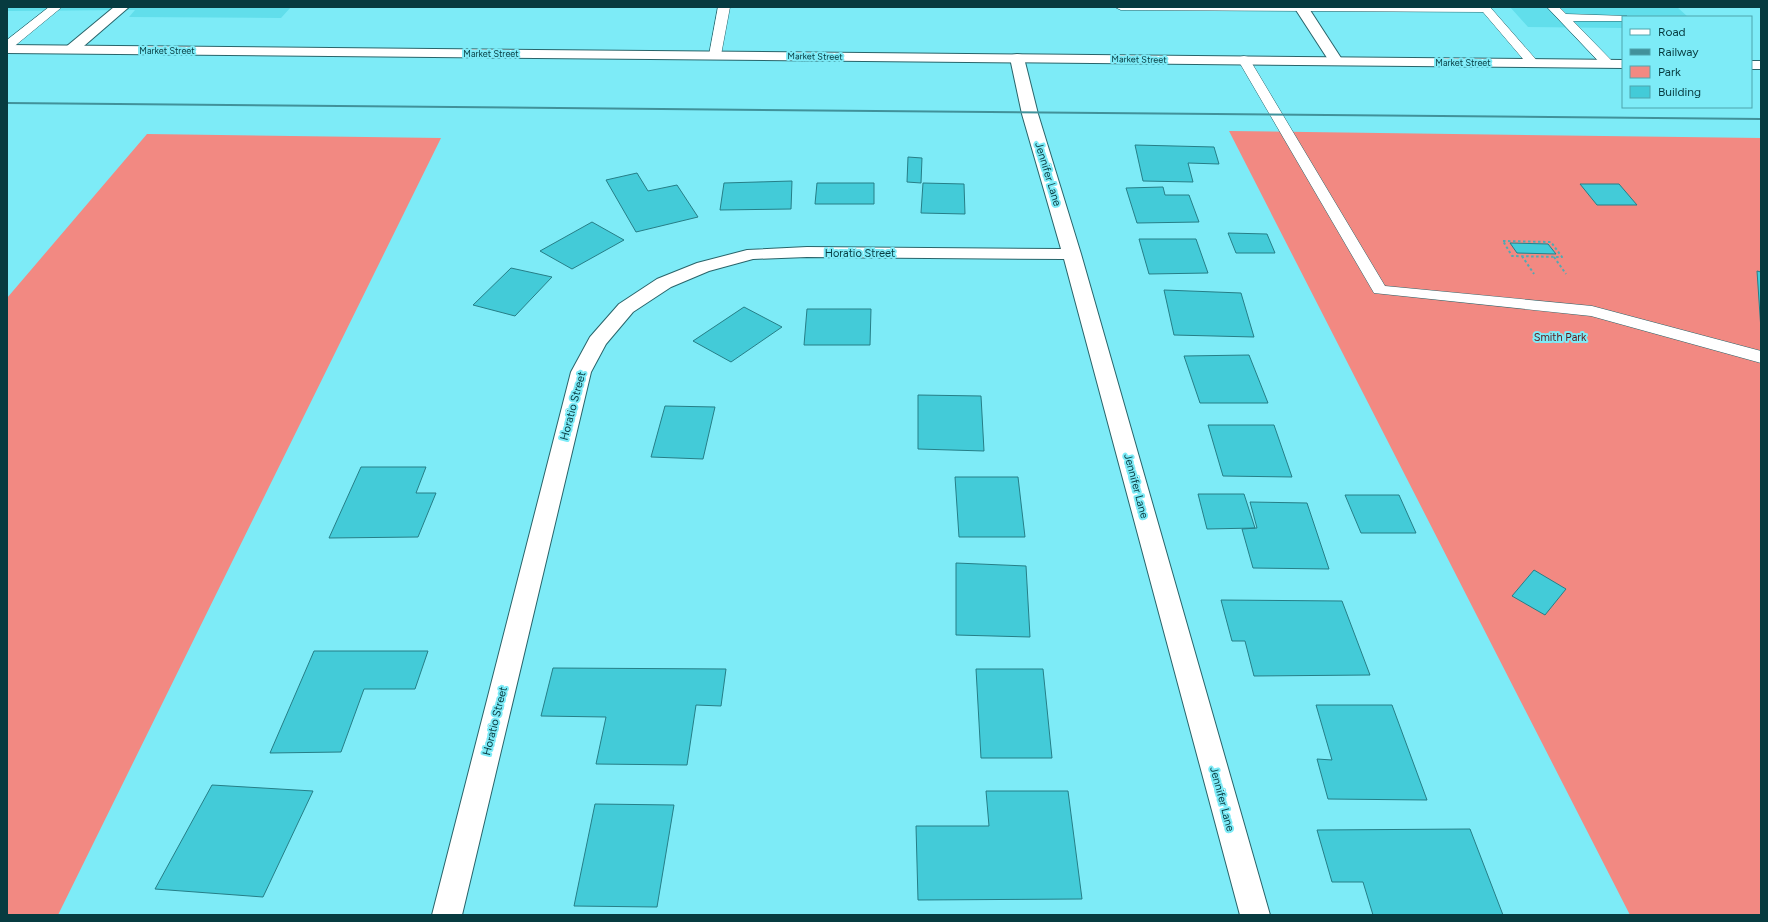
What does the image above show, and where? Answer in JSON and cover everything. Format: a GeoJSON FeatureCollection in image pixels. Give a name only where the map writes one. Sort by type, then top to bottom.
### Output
{"type":"FeatureCollection","features":[{"type":"Feature","properties":{"kind":"street"},"geometry":{"type":"LineString","coordinates":[[72,50],[122,7]]}},
{"type":"Feature","properties":{"kind":"street"},"geometry":{"type":"LineString","coordinates":[[1301,8],[1336,62]]}},
{"type":"Feature","properties":{"kind":"street","name":"Market Street"},"geometry":{"type":"LineString","coordinates":[[7,49],[1622,64]]}},
{"type":"Feature","properties":{"kind":"street","name":"Jennifer Lane"},"geometry":{"type":"LineString","coordinates":[[1017,58],[1030,114],[1072,254],[1254,915]]}},
{"type":"Feature","properties":{"kind":"street","name":"Horatio Street"},"geometry":{"type":"LineString","coordinates":[[447,915],[581,372],[597,341],[626,308],[664,283],[703,267],[753,254],[807,252],[1072,254]]}},
{"type":"Feature","properties":{"kind":"lane"},"geometry":{"type":"LineString","coordinates":[[7,46],[56,7]]}},
{"type":"Feature","properties":{"kind":"lane"},"geometry":{"type":"LineString","coordinates":[[715,55],[724,7]]}},
{"type":"Feature","properties":{"kind":"lane"},"geometry":{"type":"LineString","coordinates":[[1121,7],[1486,9],[1533,63]]}},
{"type":"Feature","properties":{"kind":"lane"},"geometry":{"type":"LineString","coordinates":[[1553,7],[1608,64]]}},
{"type":"Feature","properties":{"kind":"lane"},"geometry":{"type":"LineString","coordinates":[[1563,17],[1622,18]]}},
{"type":"Feature","properties":{"kind":"lane"},"geometry":{"type":"LineString","coordinates":[[1244,60],[1380,290],[1592,311],[1761,357]]}},
{"type":"Feature","properties":{"kind":"path"},"geometry":{"type":"LineString","coordinates":[[1503,241],[1551,242],[1562,257],[1554,256],[1512,256],[1503,241]]}},
{"type":"Feature","properties":{"kind":"path"},"geometry":{"type":"LineString","coordinates":[[1522,256],[1534,274]]}},
{"type":"Feature","properties":{"kind":"path"},"geometry":{"type":"LineString","coordinates":[[1554,256],[1566,274]]}},
{"type":"Feature","properties":{"kind":"shaded area"},"geometry":{"type":"Polygon","coordinates":[[[7,7],[291,7],[281,18],[129,17],[135,10],[7,11],[7,7]]]}},
{"type":"Feature","properties":{"kind":"shaded area"},"geometry":{"type":"Polygon","coordinates":[[[1510,7],[1677,7],[1687,16],[1622,16],[1622,28],[1528,27],[1510,7]]]}},
{"type":"Feature","properties":{"kind":"green space","name":"Smith Park"},"geometry":{"type":"Polygon","coordinates":[[[1229,131],[1761,138],[1761,915],[1630,915],[1229,131]]]}},
{"type":"Feature","properties":{"kind":"green space"},"geometry":{"type":"Polygon","coordinates":[[[147,134],[441,138],[58,915],[7,915],[7,298],[147,134]]]}},
{"type":"Feature","properties":{"kind":"building"},"geometry":{"type":"Polygon","coordinates":[[[1135,145],[1214,147],[1219,164],[1188,163],[1193,182],[1143,181],[1135,145]]]}},
{"type":"Feature","properties":{"kind":"building"},"geometry":{"type":"Polygon","coordinates":[[[908,157],[922,158],[921,183],[907,182],[908,157]]]}},
{"type":"Feature","properties":{"kind":"building"},"geometry":{"type":"Polygon","coordinates":[[[637,173],[648,191],[677,185],[698,217],[636,232],[606,180],[637,173]]]}},
{"type":"Feature","properties":{"kind":"building"},"geometry":{"type":"Polygon","coordinates":[[[792,181],[791,209],[720,210],[724,183],[792,181]]]}},
{"type":"Feature","properties":{"kind":"building"},"geometry":{"type":"Polygon","coordinates":[[[817,183],[874,183],[874,204],[815,204],[817,183]]]}},
{"type":"Feature","properties":{"kind":"building"},"geometry":{"type":"Polygon","coordinates":[[[923,183],[964,184],[965,214],[921,213],[923,183]]]}},
{"type":"Feature","properties":{"kind":"building"},"geometry":{"type":"Polygon","coordinates":[[[1580,184],[1619,184],[1637,205],[1597,205],[1580,184]]]}},
{"type":"Feature","properties":{"kind":"building"},"geometry":{"type":"Polygon","coordinates":[[[1163,187],[1165,195],[1189,195],[1199,222],[1137,223],[1126,188],[1163,187]]]}},
{"type":"Feature","properties":{"kind":"building"},"geometry":{"type":"Polygon","coordinates":[[[592,222],[624,240],[572,269],[540,251],[592,222]]]}},
{"type":"Feature","properties":{"kind":"building"},"geometry":{"type":"Polygon","coordinates":[[[1228,233],[1267,234],[1275,253],[1236,253],[1228,233]]]}},
{"type":"Feature","properties":{"kind":"building"},"geometry":{"type":"Polygon","coordinates":[[[1139,239],[1196,239],[1208,273],[1149,274],[1139,239]]]}},
{"type":"Feature","properties":{"kind":"building"},"geometry":{"type":"Polygon","coordinates":[[[1510,243],[1548,244],[1556,254],[1517,253],[1510,243]]]}},
{"type":"Feature","properties":{"kind":"building"},"geometry":{"type":"Polygon","coordinates":[[[511,268],[552,277],[515,316],[473,305],[511,268]]]}},
{"type":"Feature","properties":{"kind":"building"},"geometry":{"type":"Polygon","coordinates":[[[1757,271],[1761,272],[1761,330],[1757,271]]]}},
{"type":"Feature","properties":{"kind":"building"},"geometry":{"type":"Polygon","coordinates":[[[1164,290],[1241,293],[1254,337],[1174,335],[1164,290]]]}},
{"type":"Feature","properties":{"kind":"building"},"geometry":{"type":"Polygon","coordinates":[[[744,307],[782,327],[731,362],[693,341],[744,307]]]}},
{"type":"Feature","properties":{"kind":"building"},"geometry":{"type":"Polygon","coordinates":[[[807,309],[871,309],[870,345],[804,345],[807,309]]]}},
{"type":"Feature","properties":{"kind":"building"},"geometry":{"type":"Polygon","coordinates":[[[1249,355],[1268,403],[1200,403],[1184,356],[1249,355]]]}},
{"type":"Feature","properties":{"kind":"building"},"geometry":{"type":"Polygon","coordinates":[[[918,395],[981,396],[984,451],[918,449],[918,395]]]}},
{"type":"Feature","properties":{"kind":"building"},"geometry":{"type":"Polygon","coordinates":[[[665,406],[715,407],[703,459],[651,457],[665,406]]]}},
{"type":"Feature","properties":{"kind":"building"},"geometry":{"type":"Polygon","coordinates":[[[1208,425],[1274,425],[1292,477],[1223,476],[1208,425]]]}},
{"type":"Feature","properties":{"kind":"building"},"geometry":{"type":"Polygon","coordinates":[[[361,467],[426,467],[416,493],[436,493],[418,537],[329,538],[361,467]]]}},
{"type":"Feature","properties":{"kind":"building"},"geometry":{"type":"Polygon","coordinates":[[[955,477],[1018,477],[1025,537],[959,537],[955,477]]]}},
{"type":"Feature","properties":{"kind":"building"},"geometry":{"type":"Polygon","coordinates":[[[1198,494],[1244,494],[1255,528],[1207,529],[1198,494]]]}},
{"type":"Feature","properties":{"kind":"building"},"geometry":{"type":"Polygon","coordinates":[[[1345,495],[1399,495],[1416,533],[1361,533],[1345,495]]]}},
{"type":"Feature","properties":{"kind":"building"},"geometry":{"type":"Polygon","coordinates":[[[1250,502],[1307,503],[1329,569],[1253,568],[1242,529],[1257,528],[1250,502]]]}},
{"type":"Feature","properties":{"kind":"building"},"geometry":{"type":"Polygon","coordinates":[[[956,563],[1026,566],[1030,637],[956,635],[956,563]]]}},
{"type":"Feature","properties":{"kind":"building"},"geometry":{"type":"Polygon","coordinates":[[[1534,570],[1566,589],[1545,615],[1512,596],[1534,570]]]}},
{"type":"Feature","properties":{"kind":"building"},"geometry":{"type":"Polygon","coordinates":[[[1221,600],[1342,601],[1370,675],[1254,676],[1245,641],[1232,641],[1221,600]]]}},
{"type":"Feature","properties":{"kind":"building"},"geometry":{"type":"Polygon","coordinates":[[[314,651],[428,651],[415,689],[364,689],[341,752],[270,753],[314,651]]]}},
{"type":"Feature","properties":{"kind":"building"},"geometry":{"type":"Polygon","coordinates":[[[553,668],[726,669],[721,706],[696,705],[687,765],[596,764],[606,717],[541,716],[553,668]]]}},
{"type":"Feature","properties":{"kind":"building"},"geometry":{"type":"Polygon","coordinates":[[[976,669],[1043,669],[1052,758],[981,758],[976,669]]]}},
{"type":"Feature","properties":{"kind":"building"},"geometry":{"type":"Polygon","coordinates":[[[1316,705],[1392,705],[1427,800],[1328,799],[1317,759],[1332,760],[1316,705]]]}},
{"type":"Feature","properties":{"kind":"building"},"geometry":{"type":"Polygon","coordinates":[[[212,785],[313,791],[263,897],[155,889],[212,785]]]}},
{"type":"Feature","properties":{"kind":"building"},"geometry":{"type":"Polygon","coordinates":[[[986,791],[1068,791],[1082,899],[918,900],[916,826],[989,826],[986,791]]]}},
{"type":"Feature","properties":{"kind":"building"},"geometry":{"type":"Polygon","coordinates":[[[595,804],[674,805],[657,907],[574,906],[595,804]]]}},
{"type":"Feature","properties":{"kind":"building"},"geometry":{"type":"Polygon","coordinates":[[[1470,829],[1503,915],[1373,915],[1363,882],[1332,882],[1317,830],[1470,829]]]}},
{"type":"Feature","properties":{"kind":"railway"},"geometry":{"type":"LineString","coordinates":[[7,103],[1761,119]]}}]}
